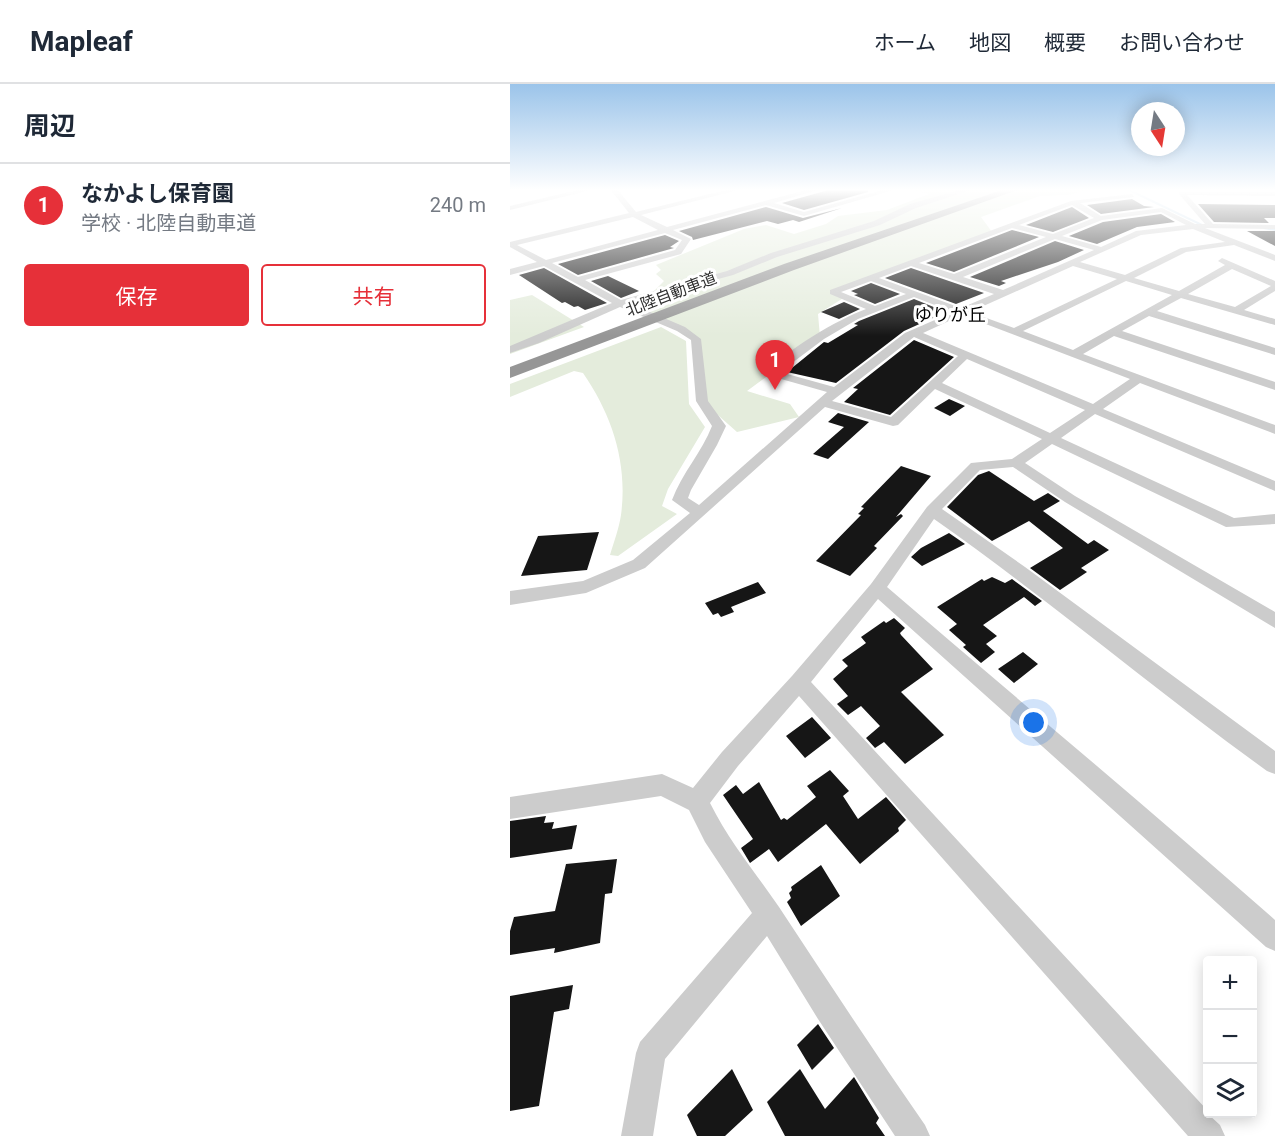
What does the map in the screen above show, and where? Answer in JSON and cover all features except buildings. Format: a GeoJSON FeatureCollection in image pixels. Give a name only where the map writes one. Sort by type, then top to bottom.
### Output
{"type":"FeatureCollection","features":[{"type":"Feature","properties":{"kind":"highway","name":"北陸自動車道"},"geometry":{"type":"LineString","coordinates":[[510,363],[855,238]]}},
{"type":"Feature","properties":{"kind":"highway","name":"北陸自動車道"},"geometry":{"type":"LineString","coordinates":[[510,373],[789,267],[873,238]]}},
{"type":"Feature","properties":{"kind":"street"},"geometry":{"type":"LineString","coordinates":[[510,244],[534,238]]}},
{"type":"Feature","properties":{"kind":"street"},"geometry":{"type":"LineString","coordinates":[[510,272],[636,238]]}},
{"type":"Feature","properties":{"kind":"street"},"geometry":{"type":"LineString","coordinates":[[579,279],[678,252],[687,239],[685,238]]}},
{"type":"Feature","properties":{"kind":"street"},"geometry":{"type":"LineString","coordinates":[[510,350],[625,304],[730,273],[774,255],[828,238]]}},
{"type":"Feature","properties":{"kind":"street"},"geometry":{"type":"LineString","coordinates":[[875,309],[833,292],[977,238]]}},
{"type":"Feature","properties":{"kind":"street"},"geometry":{"type":"LineString","coordinates":[[955,277],[1052,238]]}},
{"type":"Feature","properties":{"kind":"street"},"geometry":{"type":"LineString","coordinates":[[1059,238],[1099,249]]}},
{"type":"Feature","properties":{"kind":"street"},"geometry":{"type":"LineString","coordinates":[[510,598],[586,587],[639,564],[700,513],[836,391],[891,347],[960,311],[1124,238]]}},
{"type":"Feature","properties":{"kind":"street"},"geometry":{"type":"LineString","coordinates":[[1224,238],[1275,258]]}},
{"type":"Feature","properties":{"kind":"street"},"geometry":{"type":"LineString","coordinates":[[1014,332],[1184,250],[1235,243]]}},
{"type":"Feature","properties":{"kind":"street"},"geometry":{"type":"LineString","coordinates":[[510,244],[625,304],[681,329],[696,339],[702,401],[720,426],[715,440],[683,487],[680,500],[700,513]]}},
{"type":"Feature","properties":{"kind":"street"},"geometry":{"type":"LineString","coordinates":[[1192,248],[1275,286]]}},
{"type":"Feature","properties":{"kind":"street"},"geometry":{"type":"LineString","coordinates":[[1070,262],[1275,322]]}},
{"type":"Feature","properties":{"kind":"street"},"geometry":{"type":"LineString","coordinates":[[912,263],[1002,292]]}},
{"type":"Feature","properties":{"kind":"street"},"geometry":{"type":"LineString","coordinates":[[1074,354],[1232,265]]}},
{"type":"Feature","properties":{"kind":"street"},"geometry":{"type":"LineString","coordinates":[[872,278],[1275,430]]}},
{"type":"Feature","properties":{"kind":"street"},"geometry":{"type":"LineString","coordinates":[[1235,311],[1275,286]]}},
{"type":"Feature","properties":{"kind":"street"},"geometry":{"type":"LineString","coordinates":[[836,391],[771,373],[820,337],[854,317],[914,294]]}},
{"type":"Feature","properties":{"kind":"street"},"geometry":{"type":"LineString","coordinates":[[1148,312],[1275,352]]}},
{"type":"Feature","properties":{"kind":"street"},"geometry":{"type":"LineString","coordinates":[[1113,332],[1275,386]]}},
{"type":"Feature","properties":{"kind":"street"},"geometry":{"type":"LineString","coordinates":[[914,333],[1275,486]]}},
{"type":"Feature","properties":{"kind":"street"},"geometry":{"type":"LineString","coordinates":[[823,403],[893,422],[965,355]]}},
{"type":"Feature","properties":{"kind":"street"},"geometry":{"type":"LineString","coordinates":[[697,802],[730,759],[799,682],[877,588],[932,510],[976,466],[1016,463],[1138,379]]}},
{"type":"Feature","properties":{"kind":"street"},"geometry":{"type":"LineString","coordinates":[[934,384],[1232,523],[1275,519]]}},
{"type":"Feature","properties":{"kind":"street"},"geometry":{"type":"LineString","coordinates":[[1016,463],[1070,499],[1275,621]]}},
{"type":"Feature","properties":{"kind":"street"},"geometry":{"type":"LineString","coordinates":[[932,510],[1087,622],[1213,721],[1275,764]]}},
{"type":"Feature","properties":{"kind":"street"},"geometry":{"type":"LineString","coordinates":[[877,588],[1067,756],[1128,806],[1275,938]]}},
{"type":"Feature","properties":{"kind":"street"},"geometry":{"type":"LineString","coordinates":[[799,682],[1209,1136]]}},
{"type":"Feature","properties":{"kind":"street"},"geometry":{"type":"LineString","coordinates":[[510,808],[662,785],[697,802],[713,834],[914,1136]]}},
{"type":"Feature","properties":{"kind":"street"},"geometry":{"type":"LineString","coordinates":[[637,1136],[651,1053],[768,914]]}},
{"type":"Feature","properties":{"kind":"green space"},"geometry":{"type":"Polygon","coordinates":[[[722,238],[976,238],[834,292],[845,297],[818,314],[820,337],[747,391],[790,404],[799,417],[737,432],[702,401],[696,339],[629,305],[654,291],[664,281],[656,274],[661,270],[656,265],[722,238]]]}},
{"type":"Feature","properties":{"kind":"green space"},"geometry":{"type":"Polygon","coordinates":[[[532,295],[584,327],[510,354],[510,300],[532,295]]]}},
{"type":"Feature","properties":{"kind":"green space"},"geometry":{"type":"Polygon","coordinates":[[[661,327],[686,341],[689,404],[705,427],[668,489],[662,506],[677,514],[618,556],[610,555],[621,515],[622,477],[616,440],[593,389],[583,373],[574,371],[510,397],[510,384],[661,327]]]}},
{"type":"Feature","properties":{"kind":"place","name":"なかよし保育園"},"geometry":{"type":"Point","coordinates":[775,390]}},
{"type":"Feature","properties":{"kind":"district","name":"ゆりが丘"},"geometry":{"type":"Point","coordinates":[950,314]}}]}
